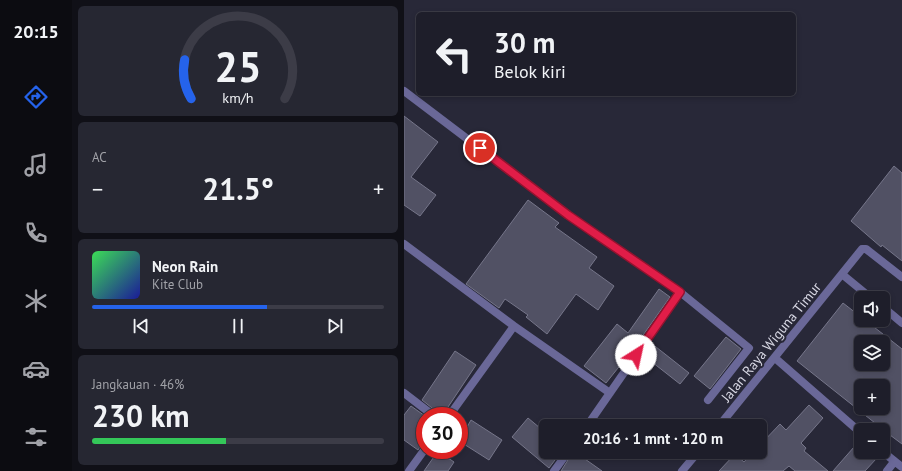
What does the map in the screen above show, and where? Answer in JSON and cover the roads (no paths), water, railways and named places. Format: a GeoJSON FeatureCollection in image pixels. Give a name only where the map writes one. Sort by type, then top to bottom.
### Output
{"type":"FeatureCollection","features":[{"type":"Feature","properties":{"kind":"street"},"geometry":{"type":"LineString","coordinates":[[404,91],[568,215],[680,292],[749,348],[708,400]]}},
{"type":"Feature","properties":{"kind":"street"},"geometry":{"type":"LineString","coordinates":[[404,244],[514,326],[610,393]]}},
{"type":"Feature","properties":{"kind":"street","name":"Jalan Raya Wiguna Timur"},"geometry":{"type":"LineString","coordinates":[[725,419],[864,248],[902,277]]}},
{"type":"Feature","properties":{"kind":"street"},"geometry":{"type":"LineString","coordinates":[[843,275],[862,291]]}},
{"type":"Feature","properties":{"kind":"street"},"geometry":{"type":"LineString","coordinates":[[591,419],[680,292]]}},
{"type":"Feature","properties":{"kind":"street"},"geometry":{"type":"LineString","coordinates":[[890,313],[902,323]]}},
{"type":"Feature","properties":{"kind":"street"},"geometry":{"type":"LineString","coordinates":[[456,407],[514,326]]}},
{"type":"Feature","properties":{"kind":"street"},"geometry":{"type":"LineString","coordinates":[[775,358],[854,427]]}},
{"type":"Feature","properties":{"kind":"street"},"geometry":{"type":"LineString","coordinates":[[404,393],[422,407]]}},
{"type":"Feature","properties":{"kind":"street"},"geometry":{"type":"LineString","coordinates":[[890,458],[902,467]]}},
{"type":"Feature","properties":{"kind":"street"},"geometry":{"type":"LineString","coordinates":[[411,470],[418,459]]}},
{"type":"Feature","properties":{"kind":"street"},"geometry":{"type":"LineString","coordinates":[[554,471],[563,459]]}},
{"type":"Feature","properties":{"kind":"street"},"geometry":{"type":"LineString","coordinates":[[682,471],[692,459]]}},
{"type":"Feature","properties":{"kind":"street"},"geometry":{"type":"LineString","coordinates":[[886,471],[894,462]]}}]}
